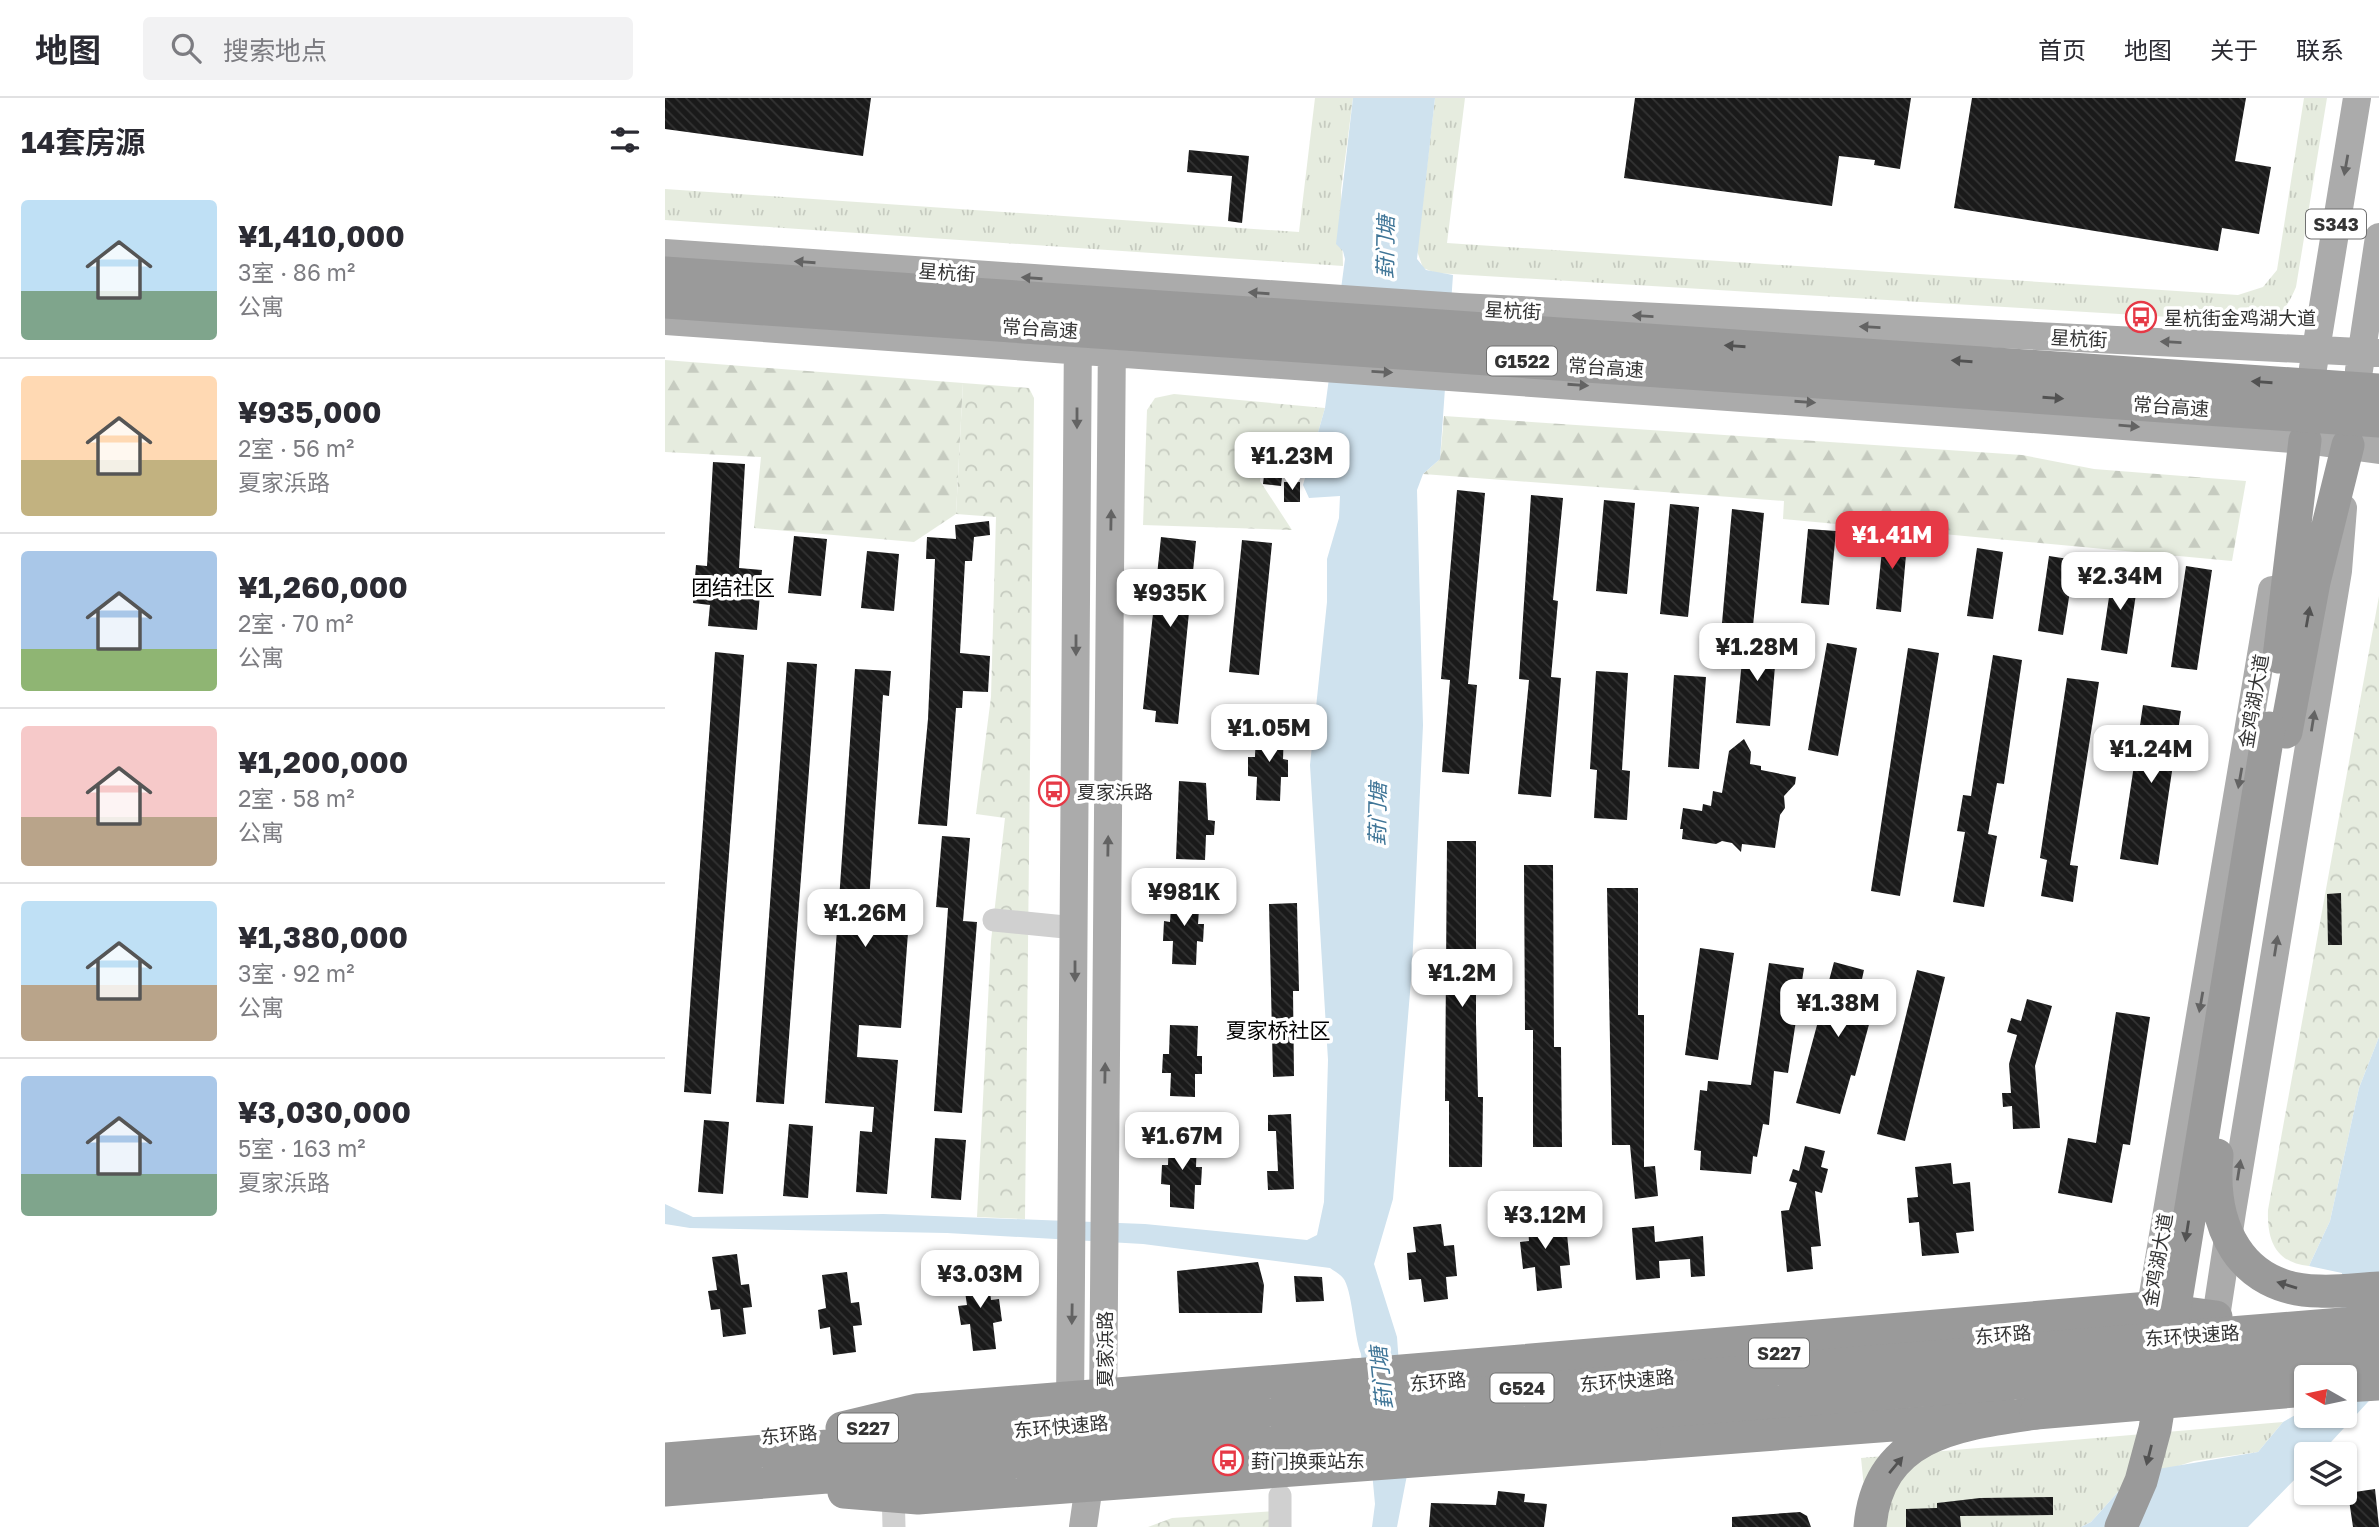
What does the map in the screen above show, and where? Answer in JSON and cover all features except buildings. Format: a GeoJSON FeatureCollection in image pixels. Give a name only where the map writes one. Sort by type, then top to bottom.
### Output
{"type":"FeatureCollection","features":[{"type":"Feature","properties":{"kind":"highway","name":"常台高速"},"geometry":{"type":"LineString","coordinates":[[665,273],[2379,390]]}},
{"type":"Feature","properties":{"kind":"highway","name":"常台高速"},"geometry":{"type":"LineString","coordinates":[[665,302],[2379,421]]}},
{"type":"Feature","properties":{"kind":"highway"},"geometry":{"type":"LineString","coordinates":[[2305,440],[2278,730],[2218,1151],[2216,1199],[2223,1227],[2239,1256],[2262,1275],[2290,1287],[2312,1291],[2379,1288]]}},
{"type":"Feature","properties":{"kind":"highway"},"geometry":{"type":"LineString","coordinates":[[2121,1527],[2141,1481],[2155,1429],[2278,730],[2314,582],[2364,447]]}},
{"type":"Feature","properties":{"kind":"highway"},"geometry":{"type":"LineString","coordinates":[[737,1469],[917,1410],[1633,1351],[2148,1315],[2216,1317]]}},
{"type":"Feature","properties":{"kind":"highway","name":"东环快速路"},"geometry":{"type":"LineString","coordinates":[[665,1490],[737,1469],[2379,1321]]}},
{"type":"Feature","properties":{"kind":"highway","name":"东环快速路"},"geometry":{"type":"LineString","coordinates":[[665,1459],[737,1469],[2379,1354]]}},
{"type":"Feature","properties":{"kind":"highway"},"geometry":{"type":"LineString","coordinates":[[2357,1383],[2379,1384]]}},
{"type":"Feature","properties":{"kind":"highway"},"geometry":{"type":"LineString","coordinates":[[1870,1527],[1877,1496],[1891,1470],[1917,1444],[1941,1430],[2035,1413],[2294,1384]]}},
{"type":"Feature","properties":{"kind":"highway"},"geometry":{"type":"LineString","coordinates":[[737,1469],[918,1498],[1932,1422],[1998,1400]]}},
{"type":"Feature","properties":{"kind":"main road","name":"金鸡湖大道"},"geometry":{"type":"LineString","coordinates":[[2149,1389],[2148,1315],[2275,571],[2305,440],[2315,349],[2357,98]]}},
{"type":"Feature","properties":{"kind":"main road","name":"S343"},"geometry":{"type":"LineString","coordinates":[[2370,352],[2379,237]]}},
{"type":"Feature","properties":{"kind":"main road","name":"星杭街"},"geometry":{"type":"LineString","coordinates":[[665,253],[1459,307],[2370,352]]}},
{"type":"Feature","properties":{"kind":"main road","name":"夏家浜路"},"geometry":{"type":"LineString","coordinates":[[1078,281],[1074,1214],[1070,1411],[1091,1472]]}},
{"type":"Feature","properties":{"kind":"main road","name":"夏家浜路"},"geometry":{"type":"LineString","coordinates":[[1091,1472],[1104,1408],[1103,1249],[1112,284]]}},
{"type":"Feature","properties":{"kind":"main road"},"geometry":{"type":"LineString","coordinates":[[665,321],[1113,351],[1314,368],[1461,376],[2305,440],[2364,447]]}},
{"type":"Feature","properties":{"kind":"main road"},"geometry":{"type":"LineString","coordinates":[[2221,1384],[2216,1317],[2338,571],[2364,447],[2370,352]]}},
{"type":"Feature","properties":{"kind":"main road"},"geometry":{"type":"LineString","coordinates":[[1076,741],[1109,740]]}},
{"type":"Feature","properties":{"kind":"main road"},"geometry":{"type":"LineString","coordinates":[[2216,1317],[2379,1306]]}},
{"type":"Feature","properties":{"kind":"main road","name":"东环路"},"geometry":{"type":"LineString","coordinates":[[665,1445],[2109,1326],[2148,1315]]}},
{"type":"Feature","properties":{"kind":"main road"},"geometry":{"type":"LineString","coordinates":[[2109,1326],[2112,1391]]}},
{"type":"Feature","properties":{"kind":"main road"},"geometry":{"type":"LineString","coordinates":[[2357,1375],[2379,1371]]}},
{"type":"Feature","properties":{"kind":"main road"},"geometry":{"type":"LineString","coordinates":[[665,1504],[2112,1391],[2294,1382]]}},
{"type":"Feature","properties":{"kind":"main road"},"geometry":{"type":"LineString","coordinates":[[1083,1527],[1091,1472]]}},
{"type":"Feature","properties":{"kind":"street"},"geometry":{"type":"LineString","coordinates":[[994,920],[1075,928]]}},
{"type":"Feature","properties":{"kind":"street"},"geometry":{"type":"LineString","coordinates":[[893,1487],[894,1527]]}},
{"type":"Feature","properties":{"kind":"street"},"geometry":{"type":"LineString","coordinates":[[1280,1496],[1280,1527]]}},
{"type":"Feature","properties":{"kind":"green space"},"geometry":{"type":"Polygon","coordinates":[[[1315,98],[1353,98],[1341,190],[1343,266],[665,220],[665,189],[1299,232],[1315,98]]]}},
{"type":"Feature","properties":{"kind":"green space"},"geometry":{"type":"Polygon","coordinates":[[[1435,98],[1465,98],[1447,243],[2238,295],[2263,287],[2277,270],[2304,98],[2327,98],[2296,287],[2289,302],[2280,312],[2269,319],[2253,322],[1436,273],[1423,268],[1417,251],[1435,98]]]}},
{"type":"Feature","properties":{"kind":"green space"},"geometry":{"type":"Polygon","coordinates":[[[665,360],[963,383],[956,514],[914,542],[754,528],[761,457],[665,452],[665,360]]]}},
{"type":"Feature","properties":{"kind":"green space"},"geometry":{"type":"Polygon","coordinates":[[[963,383],[1029,388],[1034,398],[1025,1219],[977,1217],[991,941],[1005,818],[976,814],[991,697],[996,517],[956,514],[963,383]]]}},
{"type":"Feature","properties":{"kind":"green space"},"geometry":{"type":"Polygon","coordinates":[[[1174,394],[1325,408],[1317,436],[1267,432],[1260,481],[1292,530],[1143,525],[1147,410],[1155,398],[1174,394]]]}},
{"type":"Feature","properties":{"kind":"green space"},"geometry":{"type":"Polygon","coordinates":[[[1444,416],[2022,455],[2094,469],[2246,481],[2232,561],[1783,519],[1784,501],[1423,474],[1440,459],[1444,416]]]}},
{"type":"Feature","properties":{"kind":"green space"},"geometry":{"type":"Polygon","coordinates":[[[2379,596],[2379,1037],[2359,1088],[2330,1221],[2309,1266],[2298,1264],[2281,1255],[2269,1231],[2268,1210],[2379,596]]]}},
{"type":"Feature","properties":{"kind":"green space"},"geometry":{"type":"Polygon","coordinates":[[[2283,1422],[2258,1452],[2194,1461],[2127,1482],[2091,1522],[2081,1527],[1868,1527],[1861,1458],[2283,1422]]]}},
{"type":"Feature","properties":{"kind":"green space"},"geometry":{"type":"Polygon","coordinates":[[[1276,1511],[1276,1527],[1148,1527],[1172,1518],[1276,1511]]]}},
{"type":"Feature","properties":{"kind":"water","name":"葑门塘"},"geometry":{"type":"Polygon","coordinates":[[[1353,98],[1435,98],[1417,259],[1426,270],[1453,275],[1440,459],[1423,474],[1417,490],[1423,725],[1412,968],[1393,1199],[1374,1264],[1397,1337],[1407,1475],[1397,1527],[1372,1527],[1375,1504],[1361,1354],[1346,1283],[1330,1268],[1143,1244],[947,1233],[690,1228],[665,1224],[665,1204],[693,1217],[883,1214],[1145,1224],[1307,1240],[1317,1235],[1324,1202],[1328,1060],[1310,765],[1327,602],[1327,559],[1339,518],[1340,496],[1309,498],[1303,485],[1325,408],[1345,259],[1343,251],[1336,244],[1353,98]]]}},
{"type":"Feature","properties":{"kind":"water"},"geometry":{"type":"Polygon","coordinates":[[[2379,1037],[2379,1390],[2357,1414],[2357,1365],[2338,1365],[2342,1273],[2309,1266],[2330,1221],[2359,1088],[2379,1037]]]}},
{"type":"Feature","properties":{"kind":"water"},"geometry":{"type":"Polygon","coordinates":[[[2294,1416],[2294,1428],[2344,1428],[2331,1442],[2294,1442],[2294,1480],[2248,1527],[2081,1527],[2091,1522],[2127,1482],[2152,1470],[2258,1452],[2283,1422],[2294,1416]]]}},
{"type":"Feature","properties":{"kind":"place","name":"星杭街金鸡湖大道"},"geometry":{"type":"Point","coordinates":[2141,317]}},
{"type":"Feature","properties":{"kind":"place","name":"夏家浜路"},"geometry":{"type":"Point","coordinates":[1054,791]}},
{"type":"Feature","properties":{"kind":"place","name":"葑门换乘站东"},"geometry":{"type":"Point","coordinates":[1228,1460]}},
{"type":"Feature","properties":{"kind":"district","name":"团结社区"},"geometry":{"type":"Point","coordinates":[733,587]}},
{"type":"Feature","properties":{"kind":"district","name":"夏家桥社区"},"geometry":{"type":"Point","coordinates":[1278,1030]}}]}
